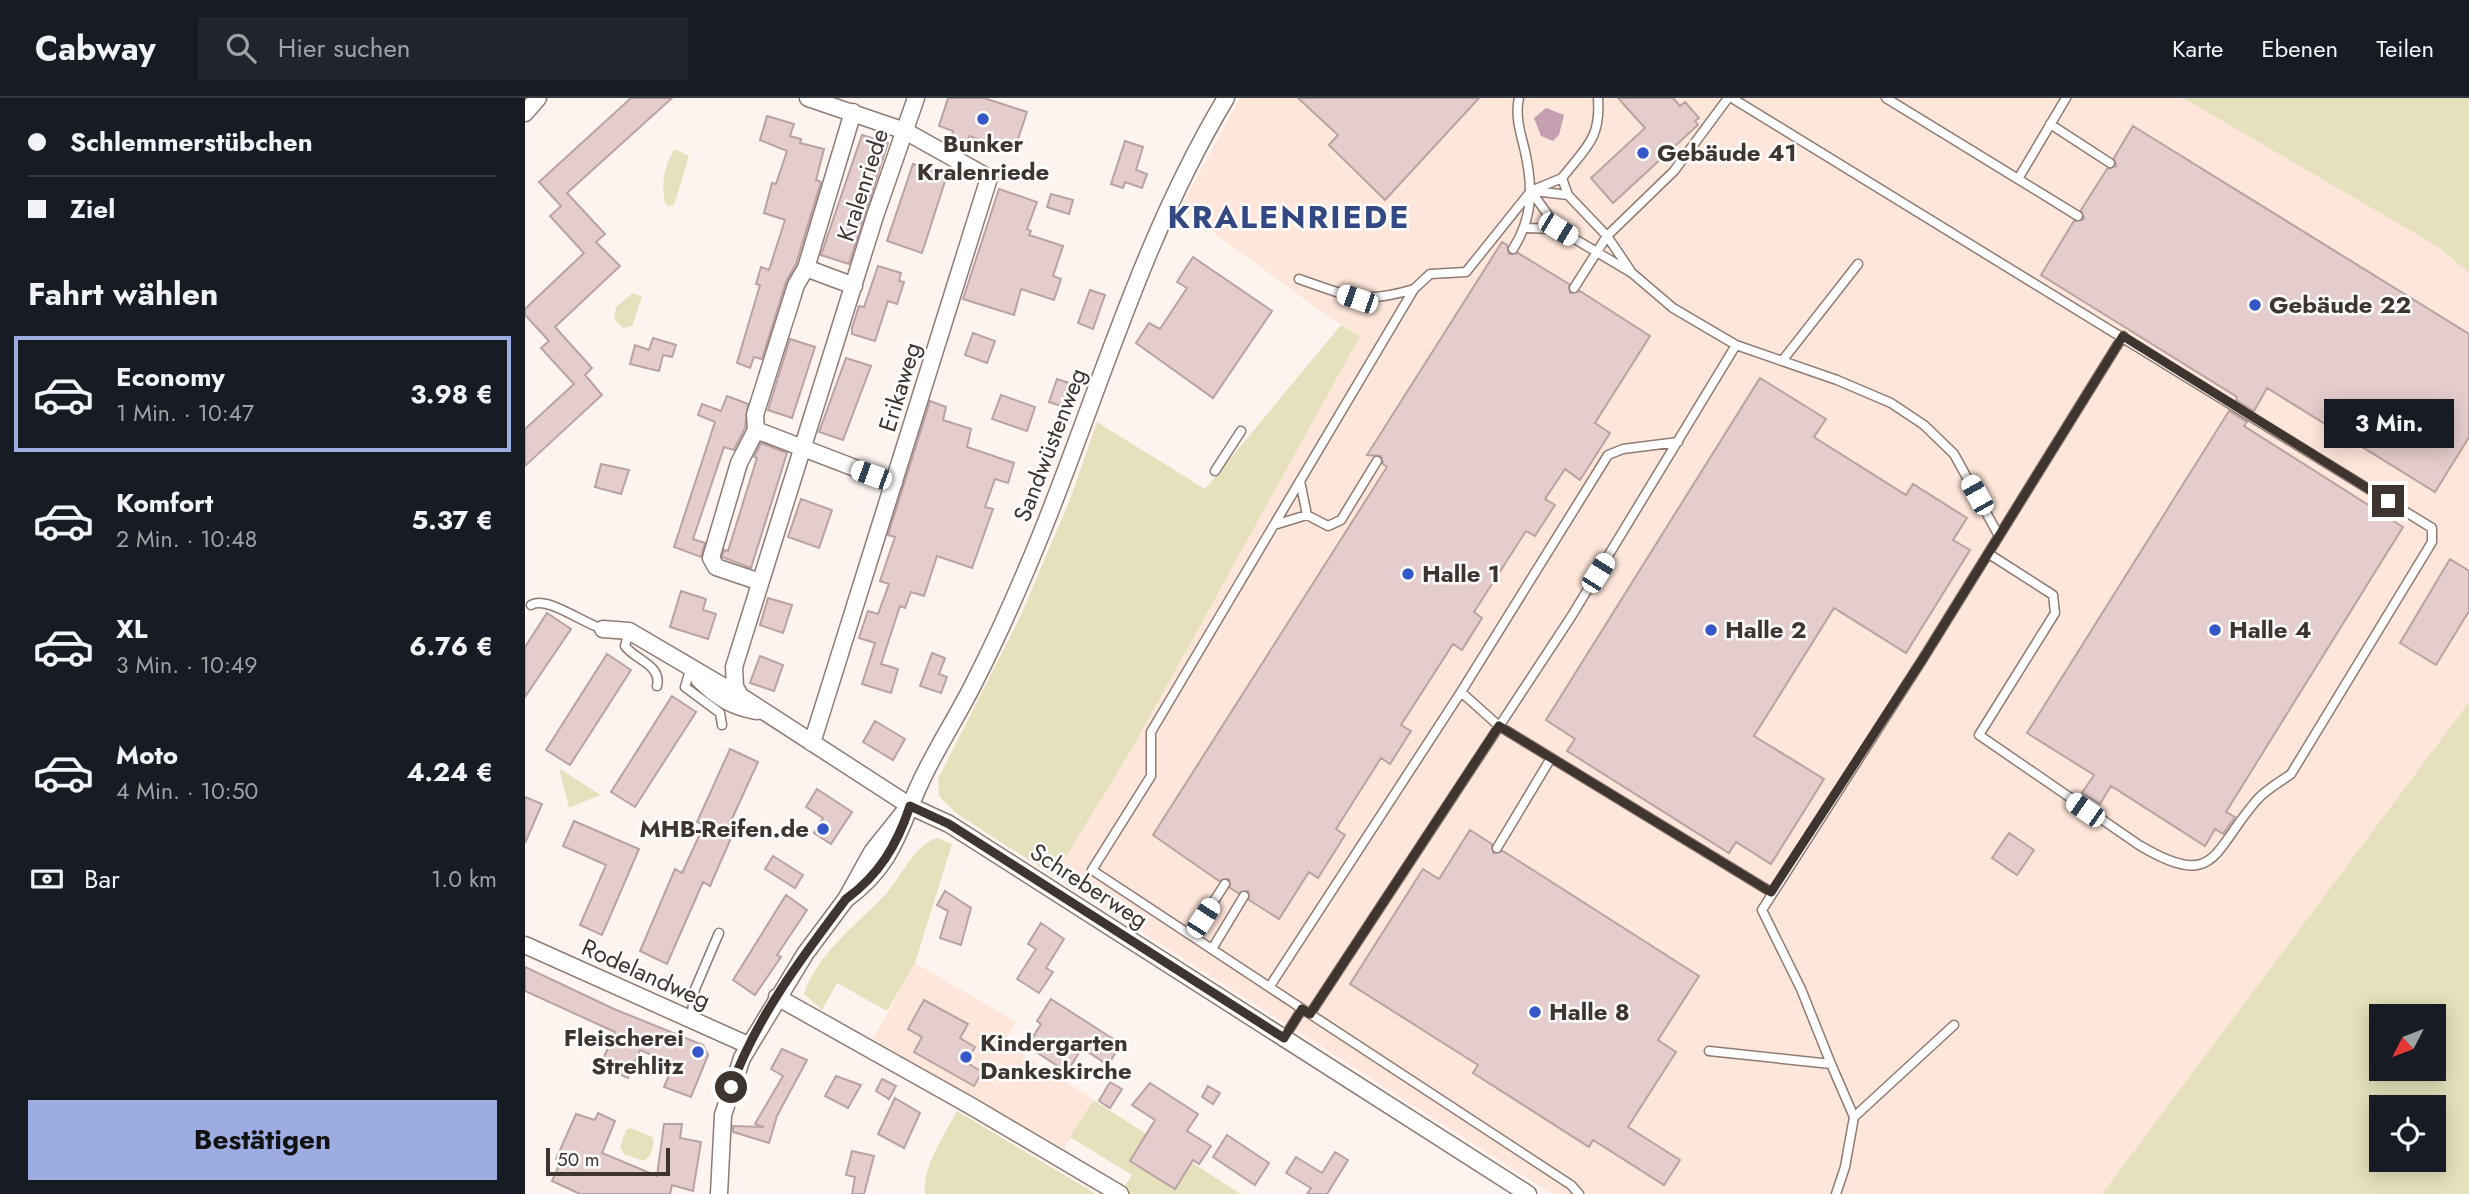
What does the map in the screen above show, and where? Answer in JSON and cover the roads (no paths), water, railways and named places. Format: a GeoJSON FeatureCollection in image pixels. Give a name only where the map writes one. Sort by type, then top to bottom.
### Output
{"type":"FeatureCollection","features":[{"type":"Feature","properties":{"kind":"street"},"geometry":{"type":"LineString","coordinates":[[525,113],[538,98]]}},
{"type":"Feature","properties":{"kind":"street"},"geometry":{"type":"LineString","coordinates":[[809,98],[905,131]]}},
{"type":"Feature","properties":{"kind":"street","name":"Kralenriede"},"geometry":{"type":"LineString","coordinates":[[741,697],[734,687],[734,667],[916,98]]}},
{"type":"Feature","properties":{"kind":"street","name":"Sandwüstenweg"},"geometry":{"type":"LineString","coordinates":[[719,1194],[723,1115],[748,1045],[777,997],[846,899],[872,852],[910,806],[975,682],[1040,536],[1156,230],[1226,98]]}},
{"type":"Feature","properties":{"kind":"street","name":"Kralenriede"},"geometry":{"type":"LineString","coordinates":[[760,582],[716,567],[711,558],[739,463],[756,430],[755,415],[796,285],[806,268],[853,112]]}},
{"type":"Feature","properties":{"kind":"street","name":"Erikaweg"},"geometry":{"type":"LineString","coordinates":[[812,743],[989,178],[905,131]]}},
{"type":"Feature","properties":{"kind":"street"},"geometry":{"type":"LineString","coordinates":[[806,268],[854,286]]}},
{"type":"Feature","properties":{"kind":"street"},"geometry":{"type":"LineString","coordinates":[[756,430],[802,450],[894,483]]}},
{"type":"Feature","properties":{"kind":"street","name":"Schreberweg"},"geometry":{"type":"LineString","coordinates":[[603,629],[629,631],[690,670],[741,697],[910,806],[949,824],[1528,1194]]}},
{"type":"Feature","properties":{"kind":"street","name":"Schreberweg"},"geometry":{"type":"LineString","coordinates":[[690,670],[715,695],[733,706],[765,712]]}},
{"type":"Feature","properties":{"kind":"street","name":"Rodelandweg"},"geometry":{"type":"LineString","coordinates":[[525,945],[748,1045]]}},
{"type":"Feature","properties":{"kind":"street"},"geometry":{"type":"LineString","coordinates":[[777,997],[971,1106],[1120,1194]]}},
{"type":"Feature","properties":{"kind":"lane"},"geometry":{"type":"LineString","coordinates":[[1513,249],[1527,228],[1531,191],[1519,128],[1519,98]]}},
{"type":"Feature","properties":{"kind":"lane"},"geometry":{"type":"LineString","coordinates":[[1579,1194],[1571,1185],[1092,870],[1151,776],[1151,732],[1414,289],[1430,274],[1466,272],[1531,191],[1562,178],[1593,137],[1600,122],[1598,98]]}},
{"type":"Feature","properties":{"kind":"lane"},"geometry":{"type":"LineString","coordinates":[[1574,288],[1607,236],[1674,171],[1730,98],[2123,336],[2432,528],[2432,542],[2291,774],[2257,799],[2223,848],[2209,861],[2189,868],[2164,860],[2085,810],[1979,735],[2055,613],[2056,604],[2053,595],[1989,554]]}},
{"type":"Feature","properties":{"kind":"lane"},"geometry":{"type":"LineString","coordinates":[[1886,98],[2078,216]]}},
{"type":"Feature","properties":{"kind":"lane"},"geometry":{"type":"LineString","coordinates":[[2018,179],[2066,98]]}},
{"type":"Feature","properties":{"kind":"lane"},"geometry":{"type":"LineString","coordinates":[[2050,124],[2110,163]]}},
{"type":"Feature","properties":{"kind":"lane"},"geometry":{"type":"LineString","coordinates":[[1529,171],[1545,185]]}},
{"type":"Feature","properties":{"kind":"lane"},"geometry":{"type":"LineString","coordinates":[[1562,178],[1568,195],[1607,236],[1632,273]]}},
{"type":"Feature","properties":{"kind":"lane"},"geometry":{"type":"LineString","coordinates":[[1531,191],[1568,195]]}},
{"type":"Feature","properties":{"kind":"lane"},"geometry":{"type":"LineString","coordinates":[[1531,191],[1558,229],[1632,273],[1673,308],[1737,345],[1891,403],[1924,425],[1954,454],[1999,536]]}},
{"type":"Feature","properties":{"kind":"lane"},"geometry":{"type":"LineString","coordinates":[[1527,228],[1558,229]]}},
{"type":"Feature","properties":{"kind":"lane"},"geometry":{"type":"LineString","coordinates":[[1782,361],[1858,264]]}},
{"type":"Feature","properties":{"kind":"lane"},"geometry":{"type":"LineString","coordinates":[[1299,279],[1357,299],[1386,297],[1414,289]]}},
{"type":"Feature","properties":{"kind":"lane"},"geometry":{"type":"LineString","coordinates":[[1836,1194],[1845,1167],[1854,1117],[1801,989],[1762,910],[1989,554],[2123,336]]}},
{"type":"Feature","properties":{"kind":"lane"},"geometry":{"type":"LineString","coordinates":[[1284,1038],[1306,1012],[1571,617],[1737,345]]}},
{"type":"Feature","properties":{"kind":"lane"},"geometry":{"type":"LineString","coordinates":[[1215,471],[1241,431]]}},
{"type":"Feature","properties":{"kind":"lane"},"geometry":{"type":"LineString","coordinates":[[1270,986],[1461,692],[1608,455],[1623,449],[1678,442]]}},
{"type":"Feature","properties":{"kind":"lane"},"geometry":{"type":"LineString","coordinates":[[1274,525],[1307,515],[1328,527],[1341,520],[1377,461]]}},
{"type":"Feature","properties":{"kind":"lane"},"geometry":{"type":"LineString","coordinates":[[1300,481],[1307,515]]}},
{"type":"Feature","properties":{"kind":"lane"},"geometry":{"type":"LineString","coordinates":[[531,605],[542,601],[550,603],[580,621],[603,629]]}},
{"type":"Feature","properties":{"kind":"lane"},"geometry":{"type":"LineString","coordinates":[[629,631],[625,646],[653,668],[658,676],[657,686]]}},
{"type":"Feature","properties":{"kind":"lane"},"geometry":{"type":"LineString","coordinates":[[690,670],[685,687],[720,713],[722,725]]}},
{"type":"Feature","properties":{"kind":"lane"},"geometry":{"type":"LineString","coordinates":[[1461,692],[1499,726],[1771,892]]}},
{"type":"Feature","properties":{"kind":"lane"},"geometry":{"type":"LineString","coordinates":[[1497,848],[1551,758]]}},
{"type":"Feature","properties":{"kind":"lane"},"geometry":{"type":"LineString","coordinates":[[1192,935],[1225,884]]}},
{"type":"Feature","properties":{"kind":"lane"},"geometry":{"type":"LineString","coordinates":[[1212,949],[1244,896]]}},
{"type":"Feature","properties":{"kind":"lane"},"geometry":{"type":"LineString","coordinates":[[691,1019],[695,989],[719,933]]}},
{"type":"Feature","properties":{"kind":"lane"},"geometry":{"type":"LineString","coordinates":[[1854,1117],[1954,1025]]}},
{"type":"Feature","properties":{"kind":"lane"},"geometry":{"type":"LineString","coordinates":[[1709,1051],[1831,1064]]}},
{"type":"Feature","properties":{"kind":"place","name":"Bunker Kralenriede"},"geometry":{"type":"Point","coordinates":[983,119]}},
{"type":"Feature","properties":{"kind":"place","name":"Gebäude 41"},"geometry":{"type":"Point","coordinates":[1643,153]}},
{"type":"Feature","properties":{"kind":"place","name":"Gebäude 22"},"geometry":{"type":"Point","coordinates":[2255,305]}},
{"type":"Feature","properties":{"kind":"place","name":"Halle 1"},"geometry":{"type":"Point","coordinates":[1408,574]}},
{"type":"Feature","properties":{"kind":"place","name":"Halle 2"},"geometry":{"type":"Point","coordinates":[1711,630]}},
{"type":"Feature","properties":{"kind":"place","name":"Halle 4"},"geometry":{"type":"Point","coordinates":[2215,630]}},
{"type":"Feature","properties":{"kind":"place","name":"MHB-Reifen.de"},"geometry":{"type":"Point","coordinates":[823,829]}},
{"type":"Feature","properties":{"kind":"place","name":"Halle 8"},"geometry":{"type":"Point","coordinates":[1535,1012]}},
{"type":"Feature","properties":{"kind":"place","name":"Fleischerei Strehlitz"},"geometry":{"type":"Point","coordinates":[698,1052]}},
{"type":"Feature","properties":{"kind":"place","name":"Kindergarten Dankeskirche"},"geometry":{"type":"Point","coordinates":[966,1057]}},
{"type":"Feature","properties":{"kind":"district","name":"KRALENRIEDE"},"geometry":{"type":"Point","coordinates":[1289,217]}}]}
